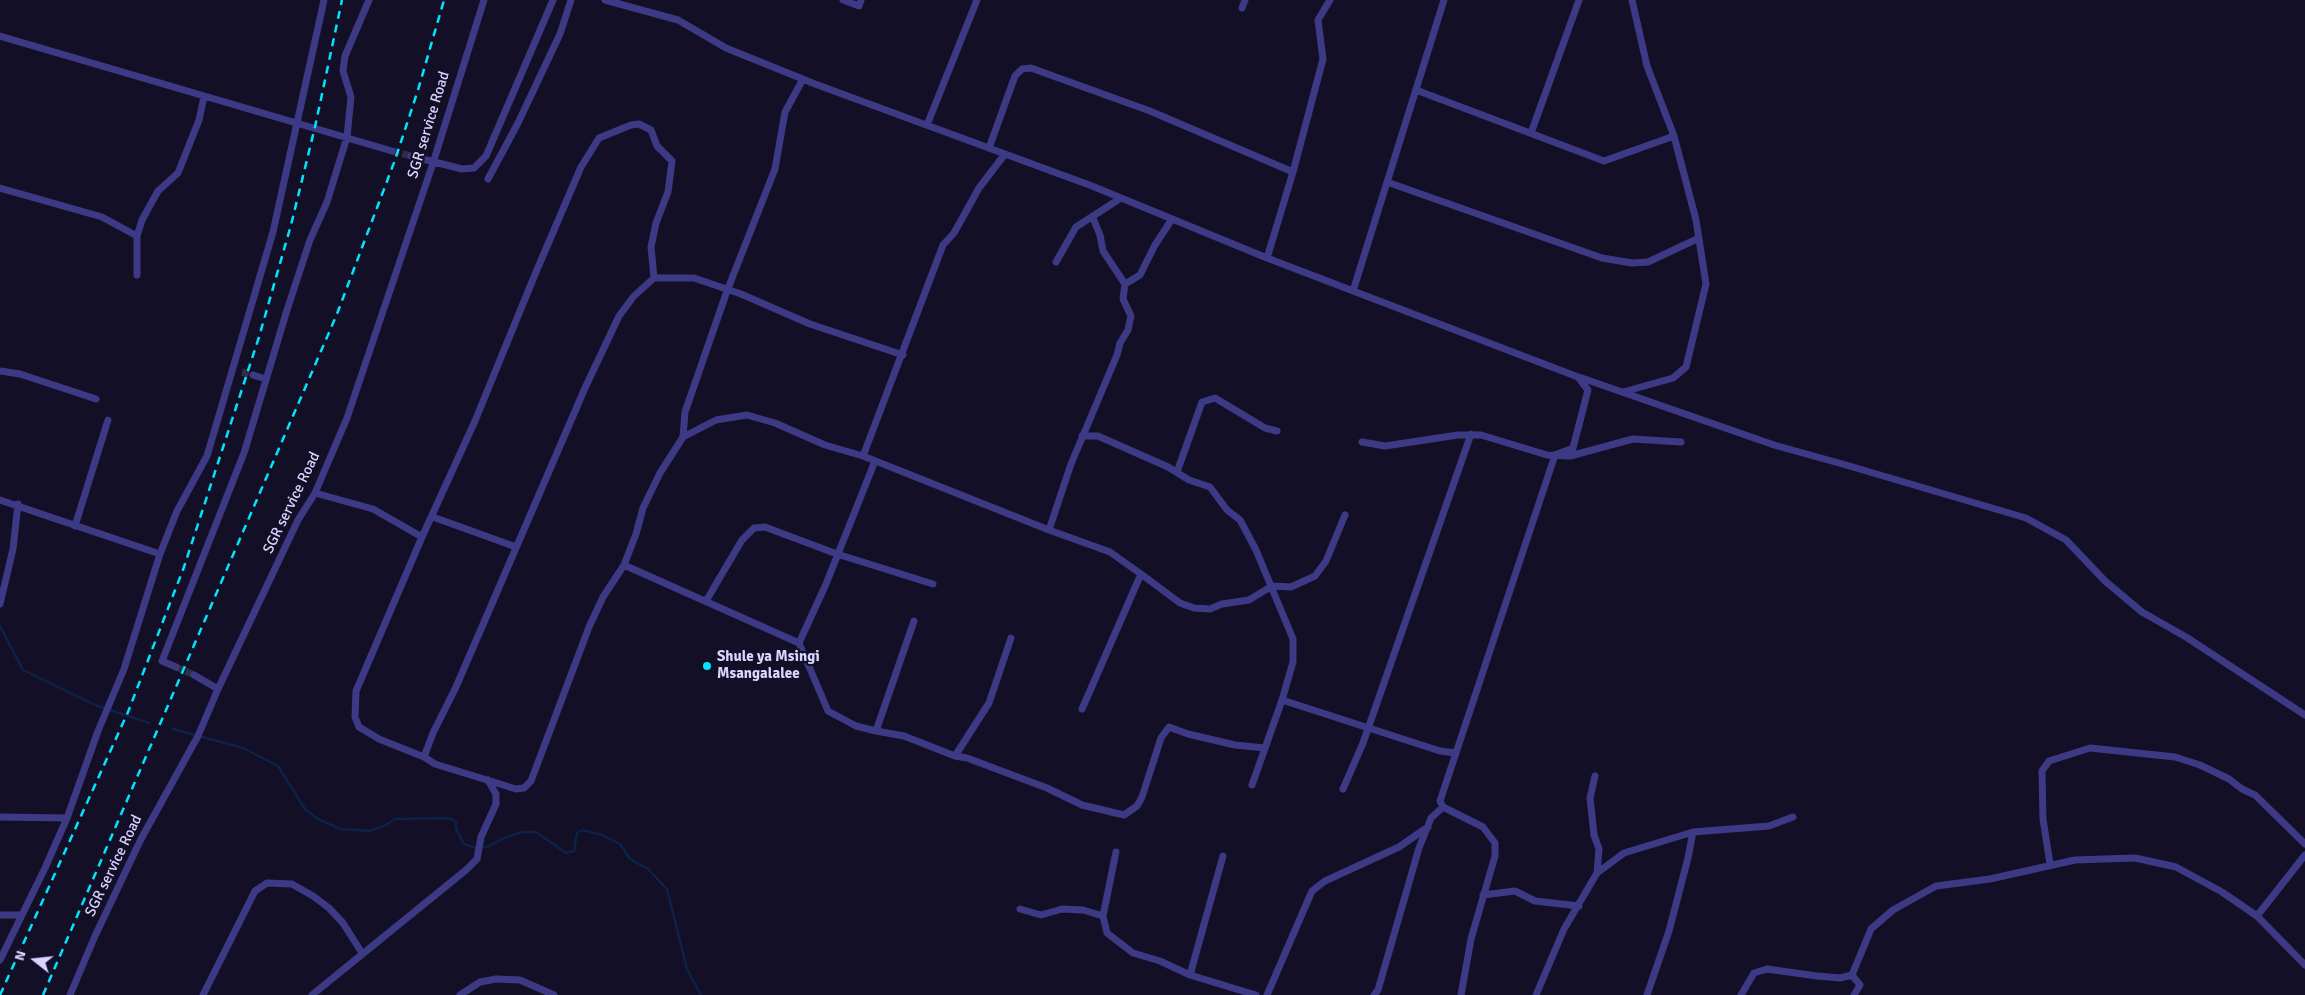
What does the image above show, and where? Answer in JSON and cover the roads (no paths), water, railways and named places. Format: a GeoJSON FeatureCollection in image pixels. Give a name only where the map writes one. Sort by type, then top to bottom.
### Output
{"type":"FeatureCollection","features":[{"type":"Feature","properties":{"kind":"street"},"geometry":{"type":"LineString","coordinates":[[0,960],[67,818],[98,731],[127,662],[160,554],[177,511],[207,456],[274,232],[324,0]]}},
{"type":"Feature","properties":{"kind":"street"},"geometry":{"type":"LineString","coordinates":[[176,668],[162,661],[244,453],[310,240],[328,202],[347,138],[351,97],[343,71],[345,56],[370,0]]}},
{"type":"Feature","properties":{"kind":"street","name":"SGR service Road"},"geometry":{"type":"LineString","coordinates":[[70,995],[140,839],[198,736],[218,689],[298,520],[315,493],[348,418],[433,163],[484,0]]}},
{"type":"Feature","properties":{"kind":"street"},"geometry":{"type":"LineString","coordinates":[[410,156],[462,169],[474,168],[486,156],[553,0]]}},
{"type":"Feature","properties":{"kind":"street"},"geometry":{"type":"LineString","coordinates":[[488,179],[518,123],[560,34],[571,0]]}},
{"type":"Feature","properties":{"kind":"street"},"geometry":{"type":"LineString","coordinates":[[605,0],[678,20],[726,48],[803,79],[1121,198],[1267,258],[1578,377],[1774,445],[1846,464],[2026,518],[2066,540],[2106,581],[2142,612],[2186,637],[2305,715]]}},
{"type":"Feature","properties":{"kind":"street"},"geometry":{"type":"LineString","coordinates":[[844,0],[859,6],[861,0]]}},
{"type":"Feature","properties":{"kind":"street"},"geometry":{"type":"LineString","coordinates":[[927,125],[977,0]]}},
{"type":"Feature","properties":{"kind":"street"},"geometry":{"type":"LineString","coordinates":[[1242,8],[1245,0]]}},
{"type":"Feature","properties":{"kind":"street"},"geometry":{"type":"LineString","coordinates":[[1267,258],[1293,172],[1323,59],[1318,20],[1330,0]]}},
{"type":"Feature","properties":{"kind":"street"},"geometry":{"type":"LineString","coordinates":[[1353,291],[1444,0]]}},
{"type":"Feature","properties":{"kind":"street"},"geometry":{"type":"LineString","coordinates":[[1531,133],[1579,0]]}},
{"type":"Feature","properties":{"kind":"street"},"geometry":{"type":"LineString","coordinates":[[1623,393],[1673,378],[1686,367],[1706,284],[1696,220],[1674,136],[1647,66],[1632,0]]}},
{"type":"Feature","properties":{"kind":"street"},"geometry":{"type":"LineString","coordinates":[[0,36],[392,151]]}},
{"type":"Feature","properties":{"kind":"street"},"geometry":{"type":"LineString","coordinates":[[989,148],[1016,76],[1022,69],[1031,68],[1150,112],[1293,172]]}},
{"type":"Feature","properties":{"kind":"street"},"geometry":{"type":"LineString","coordinates":[[683,437],[684,412],[727,291],[775,169],[785,112],[803,79]]}},
{"type":"Feature","properties":{"kind":"street"},"geometry":{"type":"LineString","coordinates":[[1416,90],[1604,161],[1674,136]]}},
{"type":"Feature","properties":{"kind":"street"},"geometry":{"type":"LineString","coordinates":[[137,275],[137,236],[142,220],[158,191],[178,173],[199,120],[204,97]]}},
{"type":"Feature","properties":{"kind":"street"},"geometry":{"type":"LineString","coordinates":[[654,278],[651,247],[656,223],[668,192],[672,161],[657,146],[651,130],[639,124],[631,125],[599,138],[581,167],[536,272],[476,422],[422,537],[360,683],[354,701],[355,717],[359,727],[379,739],[424,756],[435,764],[516,789],[524,788],[531,781],[589,627],[603,598],[624,565],[636,534],[643,508],[660,473],[683,437],[716,420],[747,415],[782,425],[824,445],[863,456],[1049,530],[1110,552],[1180,603],[1194,608],[1210,610],[1222,604],[1249,600],[1272,586],[1291,587],[1315,576],[1326,561],[1345,515]]}},
{"type":"Feature","properties":{"kind":"street"},"geometry":{"type":"LineString","coordinates":[[863,456],[903,355],[943,245],[954,233],[979,188],[1005,154]]}},
{"type":"Feature","properties":{"kind":"street"},"geometry":{"type":"LineString","coordinates":[[1387,182],[1602,258],[1632,263],[1648,262],[1699,238]]}},
{"type":"Feature","properties":{"kind":"street"},"geometry":{"type":"LineString","coordinates":[[0,188],[102,217],[137,236]]}},
{"type":"Feature","properties":{"kind":"street"},"geometry":{"type":"LineString","coordinates":[[1056,262],[1076,226],[1093,218],[1121,198]]}},
{"type":"Feature","properties":{"kind":"street"},"geometry":{"type":"LineString","coordinates":[[1049,530],[1082,436],[1114,362],[1120,342],[1128,330],[1131,316],[1123,299],[1125,284],[1102,251],[1100,235],[1093,218]]}},
{"type":"Feature","properties":{"kind":"street"},"geometry":{"type":"LineString","coordinates":[[1125,284],[1140,275],[1155,245],[1172,219]]}},
{"type":"Feature","properties":{"kind":"street"},"geometry":{"type":"LineString","coordinates":[[424,756],[432,733],[456,687],[582,396],[619,316],[634,296],[654,278],[694,278],[727,291],[741,294],[810,324],[903,355]]}},
{"type":"Feature","properties":{"kind":"street"},"geometry":{"type":"LineString","coordinates":[[233,369],[242,372]]}},
{"type":"Feature","properties":{"kind":"street"},"geometry":{"type":"LineString","coordinates":[[0,371],[20,374],[96,399]]}},
{"type":"Feature","properties":{"kind":"street"},"geometry":{"type":"LineString","coordinates":[[253,375],[266,379]]}},
{"type":"Feature","properties":{"kind":"street"},"geometry":{"type":"LineString","coordinates":[[1555,455],[1573,448],[1588,390],[1578,377]]}},
{"type":"Feature","properties":{"kind":"street"},"geometry":{"type":"LineString","coordinates":[[1177,472],[1202,402],[1215,398],[1265,428],[1277,431]]}},
{"type":"Feature","properties":{"kind":"street"},"geometry":{"type":"LineString","coordinates":[[75,526],[108,420]]}},
{"type":"Feature","properties":{"kind":"street"},"geometry":{"type":"LineString","coordinates":[[1343,789],[1368,729],[1471,434]]}},
{"type":"Feature","properties":{"kind":"street"},"geometry":{"type":"LineString","coordinates":[[1362,442],[1385,446],[1481,434],[1546,455],[1570,456],[1633,439],[1681,442]]}},
{"type":"Feature","properties":{"kind":"street"},"geometry":{"type":"LineString","coordinates":[[1082,436],[1098,436],[1177,472],[1189,480],[1210,487],[1227,510],[1240,520],[1256,550],[1293,639],[1293,662],[1282,700],[1252,785]]}},
{"type":"Feature","properties":{"kind":"street"},"geometry":{"type":"LineString","coordinates":[[1461,995],[1471,939],[1495,856],[1495,843],[1483,827],[1443,807],[1440,801],[1555,455]]}},
{"type":"Feature","properties":{"kind":"street"},"geometry":{"type":"LineString","coordinates":[[799,643],[826,584],[875,461]]}},
{"type":"Feature","properties":{"kind":"street"},"geometry":{"type":"LineString","coordinates":[[315,493],[373,509],[422,537]]}},
{"type":"Feature","properties":{"kind":"street"},"geometry":{"type":"LineString","coordinates":[[0,500],[18,504],[75,526],[160,554]]}},
{"type":"Feature","properties":{"kind":"street"},"geometry":{"type":"LineString","coordinates":[[0,604],[13,548],[18,504]]}},
{"type":"Feature","properties":{"kind":"street"},"geometry":{"type":"LineString","coordinates":[[433,516],[516,547]]}},
{"type":"Feature","properties":{"kind":"street"},"geometry":{"type":"LineString","coordinates":[[706,601],[742,540],[754,528],[765,527],[837,554],[933,584]]}},
{"type":"Feature","properties":{"kind":"street"},"geometry":{"type":"LineString","coordinates":[[624,565],[799,643],[828,711],[856,726],[904,736],[955,756],[967,758],[1047,788],[1082,805],[1124,814],[1136,806],[1142,797],[1161,738],[1168,727],[1188,734],[1235,745],[1265,748]]}},
{"type":"Feature","properties":{"kind":"street"},"geometry":{"type":"LineString","coordinates":[[1082,709],[1140,574]]}},
{"type":"Feature","properties":{"kind":"street"},"geometry":{"type":"LineString","coordinates":[[876,731],[914,621]]}},
{"type":"Feature","properties":{"kind":"street"},"geometry":{"type":"LineString","coordinates":[[955,756],[988,703],[1011,638]]}},
{"type":"Feature","properties":{"kind":"street"},"geometry":{"type":"LineString","coordinates":[[194,675],[218,689]]}},
{"type":"Feature","properties":{"kind":"street"},"geometry":{"type":"LineString","coordinates":[[1282,700],[1440,751],[1456,753]]}},
{"type":"Feature","properties":{"kind":"street"},"geometry":{"type":"LineString","coordinates":[[2050,864],[2043,819],[2042,771],[2049,762],[2090,748],[2175,757],[2200,765],[2229,779],[2242,790],[2255,795],[2305,844]]}},
{"type":"Feature","properties":{"kind":"street"},"geometry":{"type":"LineString","coordinates":[[1595,776],[1590,798],[1594,835],[1599,849],[1597,873]]}},
{"type":"Feature","properties":{"kind":"street"},"geometry":{"type":"LineString","coordinates":[[312,995],[477,859],[480,842],[496,804],[496,794],[488,780]]}},
{"type":"Feature","properties":{"kind":"street"},"geometry":{"type":"LineString","coordinates":[[1374,995],[1378,990],[1419,848],[1431,818],[1443,807]]}},
{"type":"Feature","properties":{"kind":"street"},"geometry":{"type":"LineString","coordinates":[[0,817],[67,818]]}},
{"type":"Feature","properties":{"kind":"street"},"geometry":{"type":"LineString","coordinates":[[1536,995],[1564,928],[1579,906],[1588,887],[1597,873],[1624,853],[1693,832],[1768,826],[1793,817]]}},
{"type":"Feature","properties":{"kind":"street"},"geometry":{"type":"LineString","coordinates":[[1267,995],[1312,891],[1325,881],[1399,847],[1428,827]]}},
{"type":"Feature","properties":{"kind":"street"},"geometry":{"type":"LineString","coordinates":[[1646,995],[1669,931],[1693,832]]}},
{"type":"Feature","properties":{"kind":"street"},"geometry":{"type":"LineString","coordinates":[[1116,852],[1103,916],[1107,933],[1133,953],[1160,961],[1190,975],[1256,995]]}},
{"type":"Feature","properties":{"kind":"street"},"geometry":{"type":"LineString","coordinates":[[2257,916],[2305,855]]}},
{"type":"Feature","properties":{"kind":"street"},"geometry":{"type":"LineString","coordinates":[[1190,975],[1223,856]]}},
{"type":"Feature","properties":{"kind":"street"},"geometry":{"type":"LineString","coordinates":[[1852,975],[1871,929],[1893,910],[1936,886],[1990,879],[2050,864],[2075,860],[2135,858],[2176,867],[2222,892],[2257,916],[2305,965]]}},
{"type":"Feature","properties":{"kind":"street"},"geometry":{"type":"LineString","coordinates":[[203,995],[255,891],[267,883],[292,884],[318,900],[343,923],[362,953]]}},
{"type":"Feature","properties":{"kind":"street"},"geometry":{"type":"LineString","coordinates":[[1483,895],[1516,891],[1535,901],[1579,906]]}},
{"type":"Feature","properties":{"kind":"street"},"geometry":{"type":"LineString","coordinates":[[1020,909],[1041,914],[1062,909],[1083,910],[1103,916]]}},
{"type":"Feature","properties":{"kind":"street"},"geometry":{"type":"LineString","coordinates":[[0,915],[21,915]]}},
{"type":"Feature","properties":{"kind":"street"},"geometry":{"type":"LineString","coordinates":[[1741,995],[1754,973],[1767,969],[1840,978],[1852,975]]}},
{"type":"Feature","properties":{"kind":"street"},"geometry":{"type":"LineString","coordinates":[[1852,975],[1860,986],[1854,995]]}},
{"type":"Feature","properties":{"kind":"street"},"geometry":{"type":"LineString","coordinates":[[460,995],[480,982],[496,979],[520,980],[554,995]]}},
{"type":"Feature","properties":{"kind":"waterway"},"geometry":{"type":"LineString","coordinates":[[0,626],[23,670],[95,705],[149,723]]}},
{"type":"Feature","properties":{"kind":"waterway"},"geometry":{"type":"LineString","coordinates":[[173,729],[243,748],[278,766],[305,809],[318,819],[340,829],[369,831],[384,826],[395,819],[450,818],[456,822],[456,829],[464,844],[476,848],[487,847],[504,838],[522,832],[536,832],[566,853],[574,851],[577,833],[583,830],[602,835],[620,844],[630,859],[648,869],[667,889],[687,969],[701,995]]}},
{"type":"Feature","properties":{"kind":"tunnel"},"geometry":{"type":"LineString","coordinates":[[392,151],[411,156]]}},
{"type":"Feature","properties":{"kind":"tunnel"},"geometry":{"type":"LineString","coordinates":[[242,372],[253,375]]}},
{"type":"Feature","properties":{"kind":"tunnel"},"geometry":{"type":"LineString","coordinates":[[176,667],[194,675]]}},
{"type":"Feature","properties":{"kind":"railway"},"geometry":{"type":"LineString","coordinates":[[0,995],[128,712],[184,567],[259,337],[291,225],[315,127],[342,0]]}},
{"type":"Feature","properties":{"kind":"railway"},"geometry":{"type":"LineString","coordinates":[[43,995],[337,314],[395,160],[444,0]]}},
{"type":"Feature","properties":{"kind":"place","name":"Shule ya Msingi Msangalalee"},"geometry":{"type":"Point","coordinates":[707,666]}}]}
